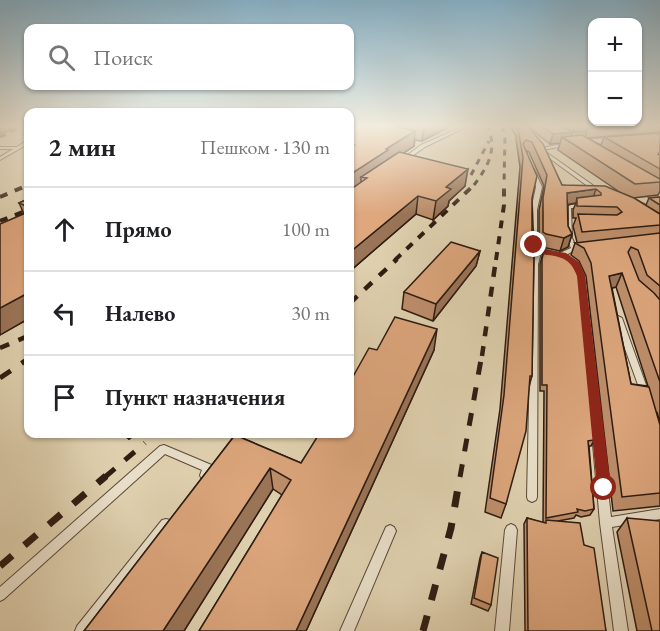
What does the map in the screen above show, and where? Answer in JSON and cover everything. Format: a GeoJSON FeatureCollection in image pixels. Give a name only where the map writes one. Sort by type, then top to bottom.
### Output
{"type":"FeatureCollection","features":[{"type":"Feature","properties":{"kind":"lane"},"geometry":{"type":"LineString","coordinates":[[395,165],[409,155]]}},
{"type":"Feature","properties":{"kind":"lane"},"geometry":{"type":"LineString","coordinates":[[550,155],[602,194]]}},
{"type":"Feature","properties":{"kind":"lane"},"geometry":{"type":"LineString","coordinates":[[528,159],[539,187],[534,210],[534,245],[538,251],[535,264],[531,497]]}},
{"type":"Feature","properties":{"kind":"lane"},"geometry":{"type":"LineString","coordinates":[[574,249],[569,238],[568,207],[592,205]]}},
{"type":"Feature","properties":{"kind":"lane"},"geometry":{"type":"LineString","coordinates":[[569,222],[579,223]]}},
{"type":"Feature","properties":{"kind":"lane"},"geometry":{"type":"LineString","coordinates":[[538,251],[563,254],[574,249],[585,248]]}},
{"type":"Feature","properties":{"kind":"lane"},"geometry":{"type":"LineString","coordinates":[[563,254],[577,265],[581,276],[606,523],[621,631]]}},
{"type":"Feature","properties":{"kind":"lane"},"geometry":{"type":"LineString","coordinates":[[618,318],[643,383],[648,406]]}},
{"type":"Feature","properties":{"kind":"lane"},"geometry":{"type":"LineString","coordinates":[[0,595],[164,449],[210,469],[196,487]]}},
{"type":"Feature","properties":{"kind":"lane"},"geometry":{"type":"LineString","coordinates":[[82,631],[174,514]]}},
{"type":"Feature","properties":{"kind":"lane"},"geometry":{"type":"LineString","coordinates":[[606,523],[660,514]]}},
{"type":"Feature","properties":{"kind":"lane"},"geometry":{"type":"LineString","coordinates":[[502,631],[511,530]]}},
{"type":"Feature","properties":{"kind":"lane"},"geometry":{"type":"LineString","coordinates":[[347,631],[390,531]]}},
{"type":"Feature","properties":{"kind":"building"},"geometry":{"type":"Polygon","coordinates":[[[354,155],[380,155],[354,172],[354,155]]]}},
{"type":"Feature","properties":{"kind":"building"},"geometry":{"type":"Polygon","coordinates":[[[394,155],[413,155],[468,169],[446,187],[451,189],[436,201],[418,196],[354,249],[354,187],[367,178],[361,177],[394,155]]]}},
{"type":"Feature","properties":{"kind":"building"},"geometry":{"type":"Polygon","coordinates":[[[528,155],[537,176],[532,198],[532,232],[537,239],[534,251],[532,376],[530,376],[526,431],[506,504],[490,498],[504,395],[523,157],[528,155]]]}},
{"type":"Feature","properties":{"kind":"building"},"geometry":{"type":"Polygon","coordinates":[[[538,155],[548,155],[562,185],[605,186],[634,198],[660,214],[660,225],[582,232],[578,214],[617,215],[622,212],[617,207],[577,206],[577,198],[601,195],[596,189],[567,193],[568,226],[572,234],[564,238],[546,234],[543,232],[543,198],[547,175],[538,155]]]}},
{"type":"Feature","properties":{"kind":"building"},"geometry":{"type":"Polygon","coordinates":[[[591,155],[618,155],[660,179],[660,182],[635,184],[591,155]]]}},
{"type":"Feature","properties":{"kind":"building"},"geometry":{"type":"Polygon","coordinates":[[[636,155],[660,155],[660,169],[636,155]]]}},
{"type":"Feature","properties":{"kind":"building"},"geometry":{"type":"Polygon","coordinates":[[[660,197],[660,205],[649,198],[660,197]]]}},
{"type":"Feature","properties":{"kind":"building"},"geometry":{"type":"Polygon","coordinates":[[[24,214],[24,295],[0,308],[0,224],[24,214]]]}},
{"type":"Feature","properties":{"kind":"building"},"geometry":{"type":"Polygon","coordinates":[[[660,233],[660,286],[647,275],[638,250],[631,247],[628,252],[639,280],[660,300],[660,382],[622,273],[609,276],[631,384],[649,387],[660,425],[660,493],[622,497],[591,263],[584,248],[575,243],[660,233]]]}},
{"type":"Feature","properties":{"kind":"building"},"geometry":{"type":"Polygon","coordinates":[[[451,242],[480,251],[436,304],[404,292],[451,242]]]}},
{"type":"Feature","properties":{"kind":"building"},"geometry":{"type":"Polygon","coordinates":[[[544,250],[564,255],[572,261],[578,271],[594,440],[588,441],[594,509],[585,511],[577,509],[578,512],[546,518],[547,385],[542,385],[542,259],[544,250]]]}},
{"type":"Feature","properties":{"kind":"building"},"geometry":{"type":"Polygon","coordinates":[[[395,317],[437,329],[296,631],[199,631],[291,480],[270,468],[163,631],[84,631],[233,438],[242,438],[301,463],[317,438],[354,438],[354,375],[369,348],[377,350],[395,317]]]}},
{"type":"Feature","properties":{"kind":"building"},"geometry":{"type":"Polygon","coordinates":[[[527,518],[546,523],[546,520],[580,523],[584,545],[594,548],[606,631],[528,631],[527,518]]]}},
{"type":"Feature","properties":{"kind":"building"},"geometry":{"type":"Polygon","coordinates":[[[627,518],[660,521],[660,631],[652,631],[627,518]]]}},
{"type":"Feature","properties":{"kind":"building"},"geometry":{"type":"Polygon","coordinates":[[[482,552],[498,558],[491,605],[474,598],[482,552]]]}},
{"type":"Feature","properties":{"kind":"railway"},"geometry":{"type":"LineString","coordinates":[[471,175],[481,155]]}},
{"type":"Feature","properties":{"kind":"railway"},"geometry":{"type":"LineString","coordinates":[[474,185],[484,171],[490,155]]}},
{"type":"Feature","properties":{"kind":"railway"},"geometry":{"type":"LineString","coordinates":[[504,185],[505,155]]}},
{"type":"Feature","properties":{"kind":"railway"},"geometry":{"type":"LineString","coordinates":[[395,260],[474,185]]}},
{"type":"Feature","properties":{"kind":"railway"},"geometry":{"type":"LineString","coordinates":[[496,260],[504,205],[504,185]]}},
{"type":"Feature","properties":{"kind":"railway"},"geometry":{"type":"LineString","coordinates":[[0,197],[24,187]]}},
{"type":"Feature","properties":{"kind":"railway"},"geometry":{"type":"LineString","coordinates":[[0,221],[24,212]]}},
{"type":"Feature","properties":{"kind":"railway"},"geometry":{"type":"LineString","coordinates":[[354,299],[397,259]]}},
{"type":"Feature","properties":{"kind":"railway"},"geometry":{"type":"LineString","coordinates":[[482,356],[496,259]]}},
{"type":"Feature","properties":{"kind":"railway"},"geometry":{"type":"LineString","coordinates":[[0,348],[24,338]]}},
{"type":"Feature","properties":{"kind":"railway"},"geometry":{"type":"LineString","coordinates":[[460,477],[482,354]]}},
{"type":"Feature","properties":{"kind":"railway"},"geometry":{"type":"LineString","coordinates":[[0,378],[24,362]]}},
{"type":"Feature","properties":{"kind":"railway"},"geometry":{"type":"LineString","coordinates":[[105,477],[145,443]]}},
{"type":"Feature","properties":{"kind":"railway"},"geometry":{"type":"LineString","coordinates":[[0,566],[106,476]]}},
{"type":"Feature","properties":{"kind":"railway"},"geometry":{"type":"LineString","coordinates":[[423,631],[451,528],[460,476]]}},
{"type":"Feature","properties":{"kind":"route"},"geometry":{"type":"LineString","coordinates":[[534,245],[538,251],[563,254],[577,265],[581,276],[604,488]]}}]}
